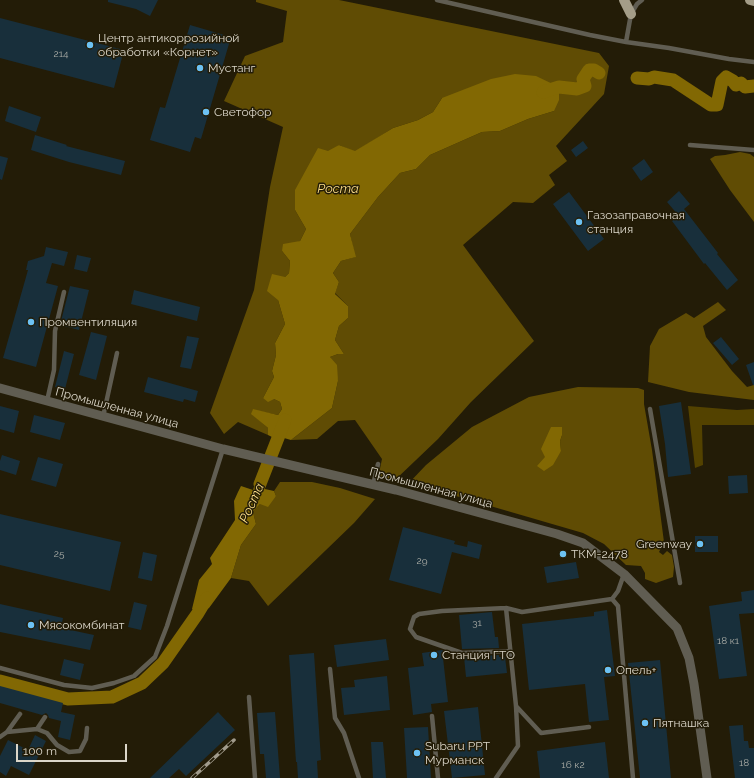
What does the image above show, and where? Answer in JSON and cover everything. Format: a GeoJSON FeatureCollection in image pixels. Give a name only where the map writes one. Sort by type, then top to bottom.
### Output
{"type":"FeatureCollection","features":[{"type":"Feature","properties":{"kind":"main road"},"geometry":{"type":"LineString","coordinates":[[624,0],[631,14]]}},
{"type":"Feature","properties":{"kind":"street","name":"Промышленная улица"},"geometry":{"type":"LineString","coordinates":[[0,388],[223,449],[373,485],[557,534],[583,543],[624,574],[677,628],[689,658],[707,778]]}},
{"type":"Feature","properties":{"kind":"lane"},"geometry":{"type":"LineString","coordinates":[[437,0],[626,42],[754,62]]}},
{"type":"Feature","properties":{"kind":"lane"},"geometry":{"type":"LineString","coordinates":[[626,42],[631,14],[637,4],[642,0]]}},
{"type":"Feature","properties":{"kind":"lane"},"geometry":{"type":"LineString","coordinates":[[690,145],[754,150]]}},
{"type":"Feature","properties":{"kind":"lane"},"geometry":{"type":"LineString","coordinates":[[48,401],[54,370],[54,331],[64,292]]}},
{"type":"Feature","properties":{"kind":"lane"},"geometry":{"type":"LineString","coordinates":[[103,417],[117,353]]}},
{"type":"Feature","properties":{"kind":"lane"},"geometry":{"type":"LineString","coordinates":[[650,408],[680,583]]}},
{"type":"Feature","properties":{"kind":"lane"},"geometry":{"type":"LineString","coordinates":[[0,668],[64,685],[92,688],[114,683],[134,676],[155,657],[167,626],[223,449]]}},
{"type":"Feature","properties":{"kind":"lane"},"geometry":{"type":"LineString","coordinates":[[373,485],[378,464]]}},
{"type":"Feature","properties":{"kind":"lane"},"geometry":{"type":"LineString","coordinates":[[510,650],[462,653],[416,637],[410,629],[414,617],[419,614],[442,611],[506,608],[522,612],[612,599],[618,591],[624,574]]}},
{"type":"Feature","properties":{"kind":"lane"},"geometry":{"type":"LineString","coordinates":[[612,599],[618,606],[633,778]]}},
{"type":"Feature","properties":{"kind":"lane"},"geometry":{"type":"LineString","coordinates":[[496,778],[518,746],[516,706],[506,608]]}},
{"type":"Feature","properties":{"kind":"lane"},"geometry":{"type":"LineString","coordinates":[[330,670],[335,718],[344,733],[359,778]]}},
{"type":"Feature","properties":{"kind":"lane"},"geometry":{"type":"LineString","coordinates":[[249,697],[255,778]]}},
{"type":"Feature","properties":{"kind":"lane"},"geometry":{"type":"LineString","coordinates":[[516,706],[540,733],[589,727]]}},
{"type":"Feature","properties":{"kind":"lane"},"geometry":{"type":"LineString","coordinates":[[0,737],[7,732],[20,714]]}},
{"type":"Feature","properties":{"kind":"lane"},"geometry":{"type":"LineString","coordinates":[[432,716],[438,778]]}},
{"type":"Feature","properties":{"kind":"lane"},"geometry":{"type":"LineString","coordinates":[[37,729],[45,717]]}},
{"type":"Feature","properties":{"kind":"lane"},"geometry":{"type":"LineString","coordinates":[[7,732],[37,729],[47,734],[57,745],[69,752],[80,751],[86,739],[87,728]]}},
{"type":"Feature","properties":{"kind":"shaded area"},"geometry":{"type":"Polygon","coordinates":[[[256,0],[339,0],[599,53],[609,66],[604,94],[556,146],[567,161],[549,175],[555,185],[533,203],[513,202],[463,245],[534,341],[471,402],[438,439],[394,481],[378,478],[382,459],[355,420],[338,421],[317,439],[291,440],[332,408],[338,381],[330,357],[338,354],[344,354],[335,340],[339,326],[348,318],[348,306],[335,293],[339,282],[333,273],[341,261],[355,257],[350,234],[378,197],[400,173],[416,169],[430,155],[482,132],[500,131],[528,119],[554,111],[442,98],[433,112],[418,120],[393,128],[355,152],[339,145],[295,210],[306,229],[300,241],[282,251],[290,261],[289,273],[285,277],[278,300],[285,324],[275,343],[276,355],[272,371],[274,377],[263,398],[274,399],[280,402],[282,409],[278,415],[253,410],[252,414],[268,428],[268,435],[238,422],[224,434],[210,413],[254,290],[270,187],[283,127],[224,101],[245,56],[283,42],[287,11],[256,2],[256,0]]]}},
{"type":"Feature","properties":{"kind":"shaded area"},"geometry":{"type":"Polygon","coordinates":[[[740,152],[750,154],[754,157],[754,222],[730,190],[710,159],[715,156],[740,152]]]}},
{"type":"Feature","properties":{"kind":"shaded area"},"geometry":{"type":"Polygon","coordinates":[[[718,302],[726,310],[703,326],[706,337],[732,371],[747,387],[754,385],[754,400],[689,392],[648,382],[650,346],[659,329],[686,313],[694,318],[718,302]]]}},
{"type":"Feature","properties":{"kind":"shaded area"},"geometry":{"type":"Polygon","coordinates":[[[578,387],[638,388],[644,390],[644,404],[652,450],[664,542],[659,552],[663,555],[667,551],[672,555],[674,567],[673,577],[656,583],[645,579],[645,573],[641,566],[626,565],[604,544],[583,533],[456,496],[407,485],[426,465],[472,427],[529,397],[578,387]],[[562,435],[545,457],[561,451],[560,441],[562,435]]]}},
{"type":"Feature","properties":{"kind":"shaded area"},"geometry":{"type":"Polygon","coordinates":[[[688,406],[737,410],[754,409],[754,425],[702,425],[703,465],[695,468],[688,406]]]}},
{"type":"Feature","properties":{"kind":"shaded area"},"geometry":{"type":"Polygon","coordinates":[[[280,482],[312,482],[340,488],[375,499],[354,523],[268,606],[249,581],[231,578],[241,545],[256,524],[253,512],[260,504],[276,496],[274,491],[280,482]]]}},
{"type":"Feature","properties":{"kind":"water","name":"Роста"},"geometry":{"type":"Polygon","coordinates":[[[515,74],[536,76],[559,87],[559,100],[554,111],[528,119],[500,131],[482,132],[430,155],[416,169],[400,173],[378,197],[350,234],[356,257],[341,261],[333,273],[339,282],[335,294],[348,306],[348,318],[339,326],[335,340],[344,354],[338,354],[330,357],[337,365],[338,381],[332,408],[291,440],[268,435],[268,428],[251,414],[253,409],[278,415],[282,409],[280,402],[274,399],[268,402],[263,398],[274,377],[272,371],[276,355],[275,343],[285,324],[278,300],[267,291],[272,274],[285,277],[289,273],[290,261],[282,251],[283,244],[300,241],[306,229],[295,210],[295,190],[318,148],[328,151],[339,145],[355,151],[393,128],[418,120],[433,112],[442,98],[491,79],[515,74]]]}},
{"type":"Feature","properties":{"kind":"water"},"geometry":{"type":"Polygon","coordinates":[[[551,427],[562,427],[560,441],[561,451],[553,465],[544,471],[537,466],[545,457],[541,449],[551,427]]]}},
{"type":"Feature","properties":{"kind":"water","name":"Роста"},"geometry":{"type":"Polygon","coordinates":[[[265,466],[268,468],[265,489],[274,491],[276,496],[268,507],[260,504],[253,512],[256,524],[241,545],[231,578],[209,608],[198,613],[192,609],[199,580],[212,564],[210,558],[235,520],[234,501],[238,492],[241,486],[253,490],[256,480],[265,466]]]}},
{"type":"Feature","properties":{"kind":"building"},"geometry":{"type":"Polygon","coordinates":[[[108,0],[158,0],[150,16],[136,9],[108,2],[108,0]]]}},
{"type":"Feature","properties":{"kind":"building"},"geometry":{"type":"Polygon","coordinates":[[[0,18],[124,50],[114,88],[0,58],[0,18]]]}},
{"type":"Feature","properties":{"kind":"building","name":"Мустанг"},"geometry":{"type":"Polygon","coordinates":[[[190,25],[231,37],[201,139],[195,137],[190,152],[150,140],[160,107],[165,108],[190,25]]]}},
{"type":"Feature","properties":{"kind":"building"},"geometry":{"type":"Polygon","coordinates":[[[9,106],[41,117],[36,132],[5,121],[9,106]]]}},
{"type":"Feature","properties":{"kind":"building"},"geometry":{"type":"Polygon","coordinates":[[[35,135],[67,145],[66,146],[125,161],[121,175],[69,162],[31,150],[35,135]]]}},
{"type":"Feature","properties":{"kind":"building"},"geometry":{"type":"Polygon","coordinates":[[[583,141],[588,148],[576,157],[571,150],[583,141]]]}},
{"type":"Feature","properties":{"kind":"building"},"geometry":{"type":"Polygon","coordinates":[[[0,156],[8,158],[2,180],[0,179],[0,156]]]}},
{"type":"Feature","properties":{"kind":"building"},"geometry":{"type":"Polygon","coordinates":[[[644,159],[653,172],[641,181],[632,168],[644,159]]]}},
{"type":"Feature","properties":{"kind":"building"},"geometry":{"type":"Polygon","coordinates":[[[679,191],[690,204],[684,209],[738,280],[727,290],[705,263],[704,264],[672,221],[679,216],[667,202],[679,191]]]}},
{"type":"Feature","properties":{"kind":"building","name":"Газозаправочная станция"},"geometry":{"type":"Polygon","coordinates":[[[569,192],[604,239],[588,251],[553,204],[569,192]]]}},
{"type":"Feature","properties":{"kind":"building","name":"Промвентиляция"},"geometry":{"type":"Polygon","coordinates":[[[46,247],[68,252],[64,266],[52,263],[46,283],[58,286],[36,367],[3,358],[28,270],[26,270],[28,261],[44,256],[46,247]]]}},
{"type":"Feature","properties":{"kind":"building"},"geometry":{"type":"Polygon","coordinates":[[[77,255],[91,258],[87,272],[74,269],[77,255]]]}},
{"type":"Feature","properties":{"kind":"building"},"geometry":{"type":"Polygon","coordinates":[[[70,286],[89,290],[79,330],[60,325],[70,286]]]}},
{"type":"Feature","properties":{"kind":"building"},"geometry":{"type":"Polygon","coordinates":[[[134,290],[200,307],[197,321],[131,304],[134,290]]]}},
{"type":"Feature","properties":{"kind":"building"},"geometry":{"type":"Polygon","coordinates":[[[91,332],[107,336],[96,380],[79,375],[91,332]]]}},
{"type":"Feature","properties":{"kind":"building"},"geometry":{"type":"Polygon","coordinates":[[[187,336],[199,338],[191,369],[180,367],[187,336]]]}},
{"type":"Feature","properties":{"kind":"building"},"geometry":{"type":"Polygon","coordinates":[[[721,337],[739,359],[732,365],[713,343],[721,337]]]}},
{"type":"Feature","properties":{"kind":"building"},"geometry":{"type":"Polygon","coordinates":[[[64,351],[74,354],[65,389],[55,387],[64,351]]]}},
{"type":"Feature","properties":{"kind":"building"},"geometry":{"type":"Polygon","coordinates":[[[754,362],[754,385],[753,385],[746,365],[754,362]]]}},
{"type":"Feature","properties":{"kind":"building"},"geometry":{"type":"Polygon","coordinates":[[[148,377],[198,391],[195,402],[184,399],[183,402],[144,392],[148,377]]]}},
{"type":"Feature","properties":{"kind":"building"},"geometry":{"type":"Polygon","coordinates":[[[681,402],[691,474],[668,477],[659,406],[681,402]]]}},
{"type":"Feature","properties":{"kind":"building"},"geometry":{"type":"Polygon","coordinates":[[[0,406],[19,411],[14,433],[0,429],[0,406]]]}},
{"type":"Feature","properties":{"kind":"building"},"geometry":{"type":"Polygon","coordinates":[[[34,415],[65,423],[60,440],[30,432],[34,415]]]}},
{"type":"Feature","properties":{"kind":"building"},"geometry":{"type":"Polygon","coordinates":[[[2,455],[20,461],[16,475],[0,470],[2,455]]]}},
{"type":"Feature","properties":{"kind":"building"},"geometry":{"type":"Polygon","coordinates":[[[38,457],[63,464],[56,487],[31,480],[38,457]]]}},
{"type":"Feature","properties":{"kind":"building"},"geometry":{"type":"Polygon","coordinates":[[[747,475],[748,493],[729,494],[728,476],[747,475]]]}},
{"type":"Feature","properties":{"kind":"building"},"geometry":{"type":"Polygon","coordinates":[[[0,514],[121,542],[110,591],[0,565],[0,514]]]}},
{"type":"Feature","properties":{"kind":"building"},"geometry":{"type":"Polygon","coordinates":[[[403,527],[455,541],[454,544],[467,547],[468,541],[482,545],[479,559],[452,552],[441,594],[389,580],[403,527]]]}},
{"type":"Feature","properties":{"kind":"building"},"geometry":{"type":"Polygon","coordinates":[[[695,536],[718,536],[718,552],[695,552],[695,536]]]}},
{"type":"Feature","properties":{"kind":"building"},"geometry":{"type":"Polygon","coordinates":[[[143,552],[157,555],[152,581],[138,578],[143,552]]]}},
{"type":"Feature","properties":{"kind":"building"},"geometry":{"type":"Polygon","coordinates":[[[576,562],[579,578],[547,583],[544,567],[576,562]]]}},
{"type":"Feature","properties":{"kind":"building"},"geometry":{"type":"Polygon","coordinates":[[[754,590],[754,613],[739,614],[747,676],[719,679],[709,606],[742,601],[741,592],[754,590]]]}},
{"type":"Feature","properties":{"kind":"building"},"geometry":{"type":"Polygon","coordinates":[[[134,602],[147,605],[141,630],[128,627],[134,602]]]}},
{"type":"Feature","properties":{"kind":"building","name":"Мясокомбинат"},"geometry":{"type":"Polygon","coordinates":[[[0,604],[63,618],[61,628],[94,635],[90,650],[0,632],[0,604]]]}},
{"type":"Feature","properties":{"kind":"building"},"geometry":{"type":"Polygon","coordinates":[[[607,610],[615,676],[604,677],[609,720],[589,722],[585,684],[529,690],[522,624],[594,616],[594,612],[607,610]]]}},
{"type":"Feature","properties":{"kind":"building"},"geometry":{"type":"Polygon","coordinates":[[[492,612],[495,637],[498,637],[499,648],[462,649],[459,615],[492,612]]]}},
{"type":"Feature","properties":{"kind":"building"},"geometry":{"type":"Polygon","coordinates":[[[386,639],[389,660],[337,667],[334,645],[386,639]]]}},
{"type":"Feature","properties":{"kind":"building"},"geometry":{"type":"Polygon","coordinates":[[[444,651],[445,658],[443,658],[448,702],[431,704],[432,712],[413,715],[408,668],[424,666],[422,653],[444,651]]]}},
{"type":"Feature","properties":{"kind":"building"},"geometry":{"type":"Polygon","coordinates":[[[314,653],[321,760],[317,761],[318,778],[298,778],[289,655],[314,653]]]}},
{"type":"Feature","properties":{"kind":"building"},"geometry":{"type":"Polygon","coordinates":[[[499,655],[499,657],[505,657],[507,673],[466,677],[464,657],[499,655]]]}},
{"type":"Feature","properties":{"kind":"building"},"geometry":{"type":"Polygon","coordinates":[[[64,659],[84,664],[80,680],[60,675],[64,659]]]}},
{"type":"Feature","properties":{"kind":"building"},"geometry":{"type":"Polygon","coordinates":[[[660,660],[671,778],[640,778],[628,663],[660,660]]]}},
{"type":"Feature","properties":{"kind":"building"},"geometry":{"type":"Polygon","coordinates":[[[387,676],[390,710],[344,715],[341,688],[355,687],[354,680],[387,676]]]}},
{"type":"Feature","properties":{"kind":"building"},"geometry":{"type":"Polygon","coordinates":[[[0,686],[63,703],[61,712],[75,715],[70,740],[58,737],[61,721],[49,718],[46,713],[42,715],[0,703],[0,686]]]}},
{"type":"Feature","properties":{"kind":"building"},"geometry":{"type":"Polygon","coordinates":[[[478,707],[485,775],[452,778],[444,711],[478,707]]]}},
{"type":"Feature","properties":{"kind":"building"},"geometry":{"type":"Polygon","coordinates":[[[218,712],[235,730],[186,776],[179,769],[169,778],[150,778],[218,712]]]}},
{"type":"Feature","properties":{"kind":"building"},"geometry":{"type":"Polygon","coordinates":[[[275,712],[280,778],[266,778],[264,754],[260,754],[257,713],[275,712]]]}},
{"type":"Feature","properties":{"kind":"building"},"geometry":{"type":"Polygon","coordinates":[[[743,725],[744,741],[748,741],[749,748],[754,748],[754,778],[735,778],[729,726],[743,725]]]}},
{"type":"Feature","properties":{"kind":"building","name":"Subaru РРТ Мурманск"},"geometry":{"type":"Polygon","coordinates":[[[428,727],[431,778],[407,778],[404,728],[428,727]]]}},
{"type":"Feature","properties":{"kind":"building"},"geometry":{"type":"Polygon","coordinates":[[[35,735],[46,741],[29,775],[11,766],[6,776],[0,772],[0,756],[8,740],[28,750],[35,735]]]}},
{"type":"Feature","properties":{"kind":"building"},"geometry":{"type":"Polygon","coordinates":[[[371,742],[383,742],[386,778],[373,778],[371,742]]]}},
{"type":"Feature","properties":{"kind":"building"},"geometry":{"type":"Polygon","coordinates":[[[605,742],[609,778],[540,778],[537,751],[605,742]]]}},
{"type":"Feature","properties":{"kind":"waterway","name":"Роста"},"geometry":{"type":"LineString","coordinates":[[543,92],[559,87],[577,89],[585,86],[583,79],[589,70],[594,70],[599,73]]}},
{"type":"Feature","properties":{"kind":"waterway","name":"Роста"},"geometry":{"type":"LineString","coordinates":[[637,78],[649,79],[654,77],[673,80],[711,105],[717,105],[722,81],[726,77],[733,81],[736,85],[741,83],[745,87],[754,86]]}},
{"type":"Feature","properties":{"kind":"waterway","name":"Роста"},"geometry":{"type":"LineString","coordinates":[[260,484],[285,420]]}},
{"type":"Feature","properties":{"kind":"waterway","name":"Роста"},"geometry":{"type":"LineString","coordinates":[[0,681],[68,699],[112,697],[142,683],[163,663],[207,598]]}},
{"type":"Feature","properties":{"kind":"railway"},"geometry":{"type":"LineString","coordinates":[[192,778],[234,740]]}},
{"type":"Feature","properties":{"kind":"place","name":"Центр антикоррозийной обработки «Корнет»"},"geometry":{"type":"Point","coordinates":[90,45]}},
{"type":"Feature","properties":{"kind":"place","name":"Мустанг"},"geometry":{"type":"Point","coordinates":[200,68]}},
{"type":"Feature","properties":{"kind":"place","name":"Светофор"},"geometry":{"type":"Point","coordinates":[206,112]}},
{"type":"Feature","properties":{"kind":"place","name":"Газозаправочная станция"},"geometry":{"type":"Point","coordinates":[579,222]}},
{"type":"Feature","properties":{"kind":"place","name":"Промвентиляция"},"geometry":{"type":"Point","coordinates":[31,322]}},
{"type":"Feature","properties":{"kind":"place","name":"Greenway"},"geometry":{"type":"Point","coordinates":[700,544]}},
{"type":"Feature","properties":{"kind":"place","name":"ТКМ-2478"},"geometry":{"type":"Point","coordinates":[563,554]}},
{"type":"Feature","properties":{"kind":"place","name":"Мясокомбинат"},"geometry":{"type":"Point","coordinates":[31,625]}},
{"type":"Feature","properties":{"kind":"place","name":"Станция ГТО"},"geometry":{"type":"Point","coordinates":[434,655]}},
{"type":"Feature","properties":{"kind":"place","name":"Опель+"},"geometry":{"type":"Point","coordinates":[608,670]}},
{"type":"Feature","properties":{"kind":"place","name":"Пятнашка"},"geometry":{"type":"Point","coordinates":[645,723]}},
{"type":"Feature","properties":{"kind":"place","name":"Subaru РРТ Мурманск"},"geometry":{"type":"Point","coordinates":[417,753]}}]}
